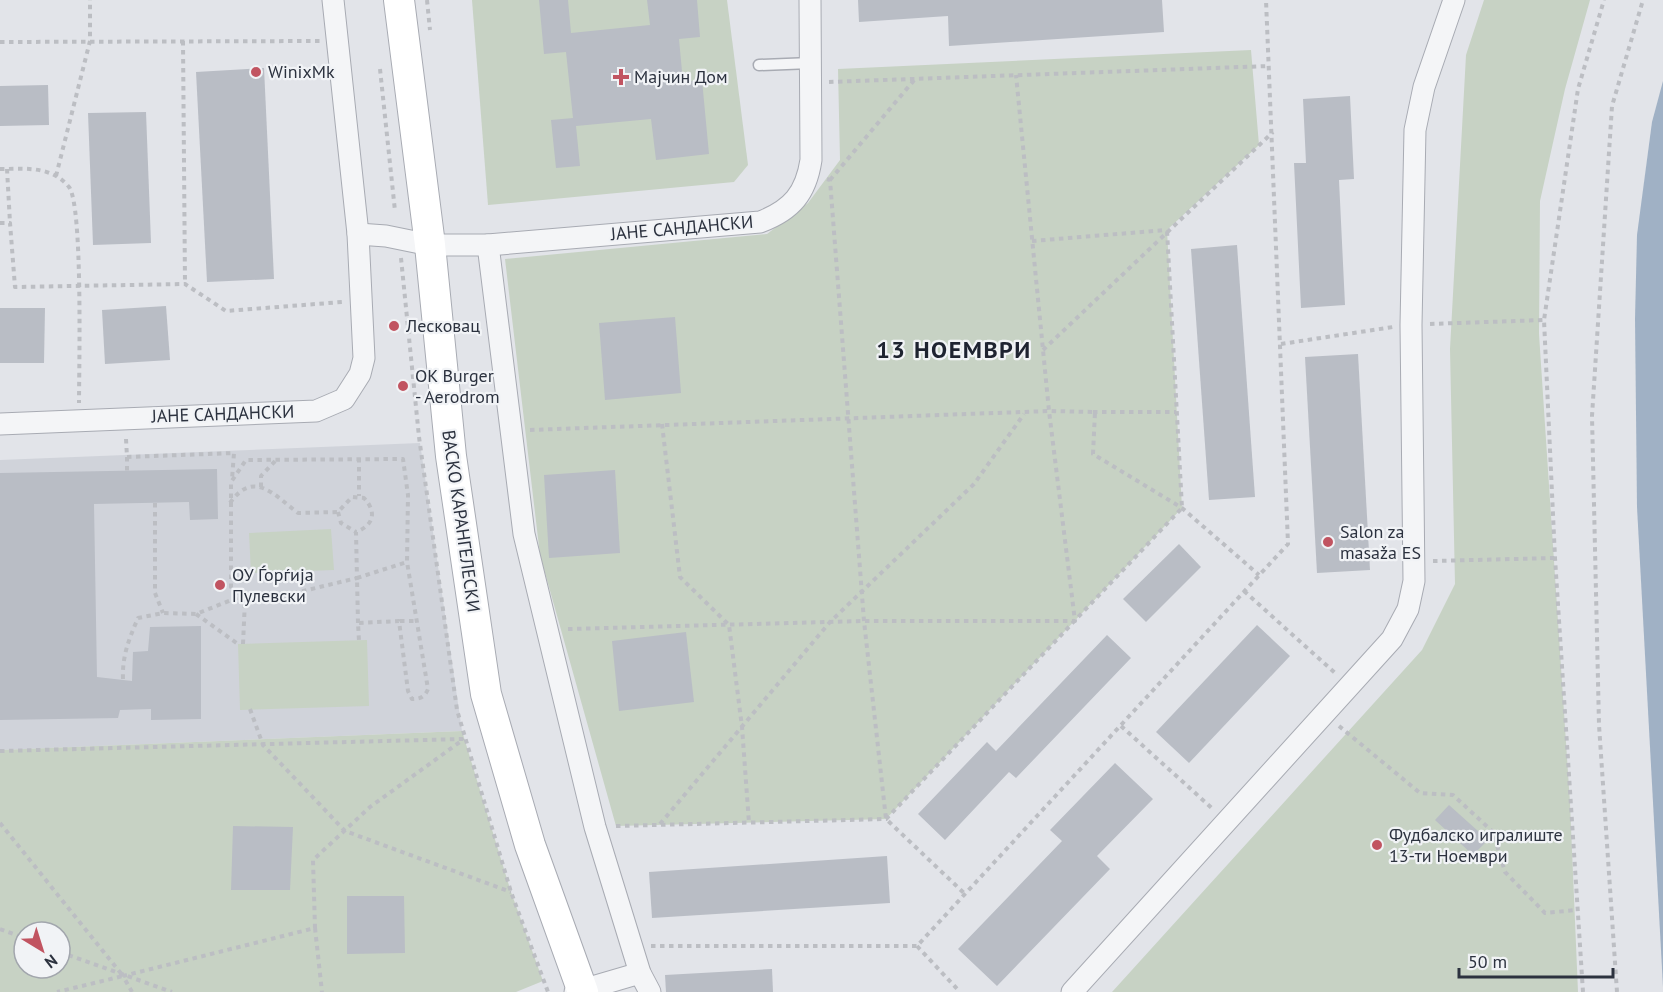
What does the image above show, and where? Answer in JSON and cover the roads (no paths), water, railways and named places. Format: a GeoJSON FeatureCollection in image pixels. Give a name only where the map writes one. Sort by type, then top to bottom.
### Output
{"type":"FeatureCollection","features":[{"type":"Feature","properties":{"kind":"street","name":"ЈАНЕ САНДАНСКИ"},"geometry":{"type":"LineString","coordinates":[[0,423],[316,411],[344,399],[360,374],[364,358],[358,234],[333,0]]}},
{"type":"Feature","properties":{"kind":"street","name":"ВАСКО КАРАНГЕЛЕСКИ"},"geometry":{"type":"LineString","coordinates":[[399,0],[430,245],[451,456],[486,694],[530,845],[580,991]]}},
{"type":"Feature","properties":{"kind":"street","name":"ЈАНЕ САНДАНСКИ"},"geometry":{"type":"LineString","coordinates":[[358,234],[386,236],[430,245],[488,245],[760,222],[784,212],[799,199],[808,177],[811,160],[810,0]]}},
{"type":"Feature","properties":{"kind":"street"},"geometry":{"type":"LineString","coordinates":[[1072,992],[1392,639],[1408,609],[1414,581],[1411,325],[1415,130],[1424,87],[1454,0]]}},
{"type":"Feature","properties":{"kind":"street"},"geometry":{"type":"LineString","coordinates":[[488,245],[524,534],[595,826],[645,983],[580,991]]}},
{"type":"Feature","properties":{"kind":"lane"},"geometry":{"type":"LineString","coordinates":[[759,65],[811,73]]}},
{"type":"Feature","properties":{"kind":"water"},"geometry":{"type":"Polygon","coordinates":[[[1663,81],[1663,987],[1637,507],[1635,319],[1637,235],[1652,122],[1663,81]]]}},
{"type":"Feature","properties":{"kind":"place","name":"WinixMk"},"geometry":{"type":"Point","coordinates":[256,72]}},
{"type":"Feature","properties":{"kind":"place","name":"Мајчин Дом"},"geometry":{"type":"Point","coordinates":[621,77]}},
{"type":"Feature","properties":{"kind":"place","name":"Лесковац"},"geometry":{"type":"Point","coordinates":[394,326]}},
{"type":"Feature","properties":{"kind":"place","name":"OK Burger - Aerodrom"},"geometry":{"type":"Point","coordinates":[403,386]}},
{"type":"Feature","properties":{"kind":"place","name":"Salon za masaža ES"},"geometry":{"type":"Point","coordinates":[1328,542]}},
{"type":"Feature","properties":{"kind":"place","name":"ОУ Ѓорѓија Пулевски"},"geometry":{"type":"Point","coordinates":[220,585]}},
{"type":"Feature","properties":{"kind":"place","name":"Фудбалско игралиште 13-ти Ноември"},"geometry":{"type":"Point","coordinates":[1377,845]}},
{"type":"Feature","properties":{"kind":"district","name":"13 НОЕМВРИ"},"geometry":{"type":"Point","coordinates":[954,350]}}]}
